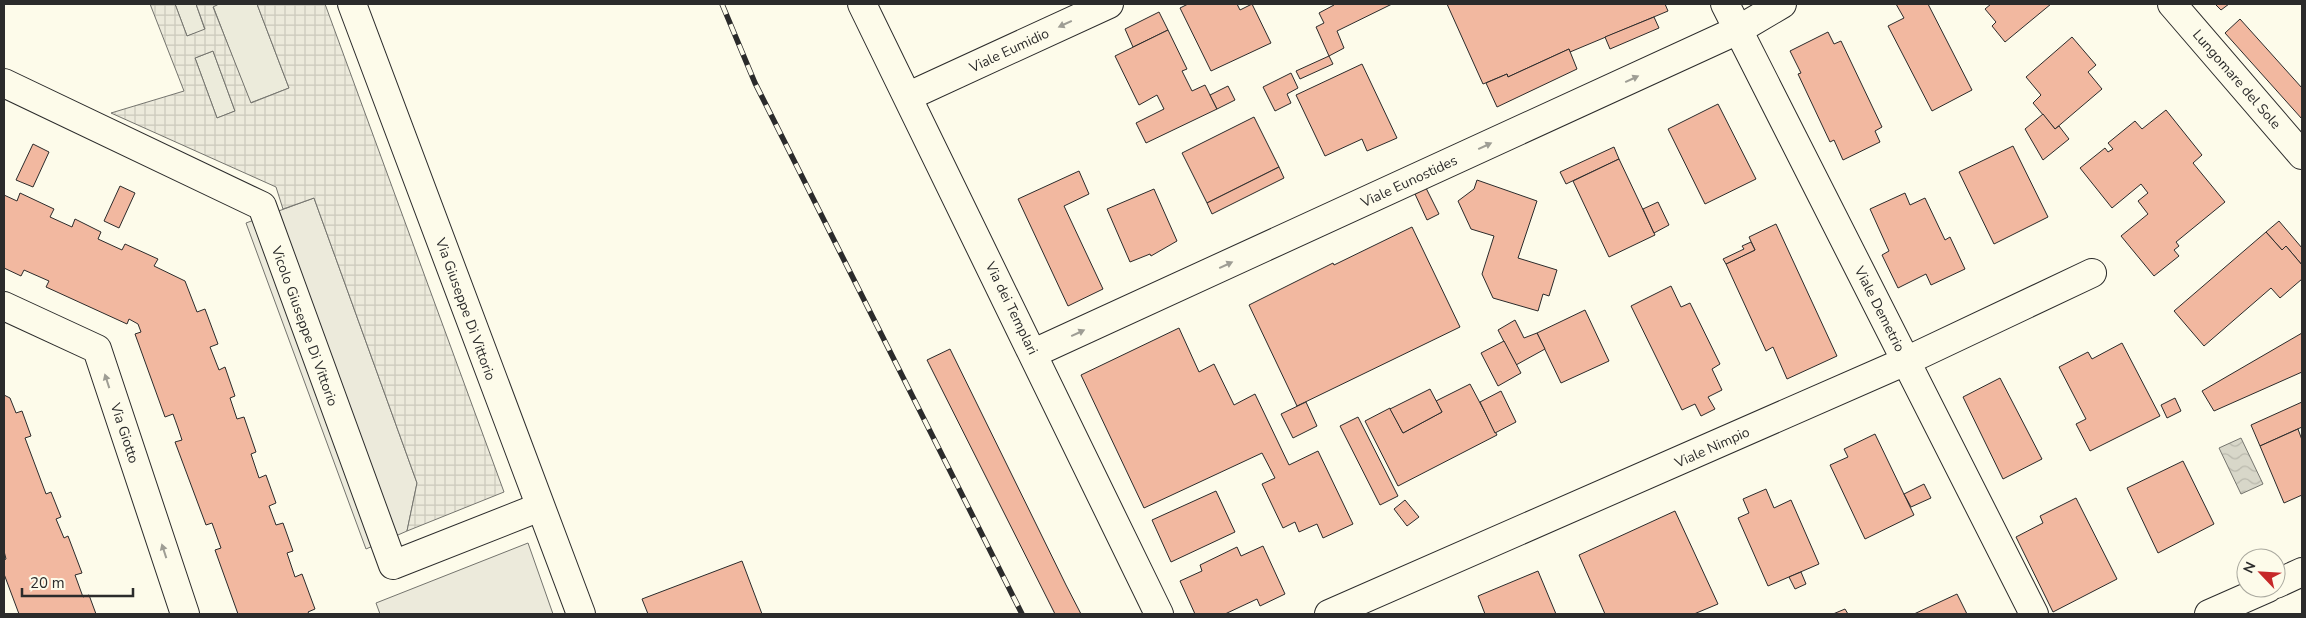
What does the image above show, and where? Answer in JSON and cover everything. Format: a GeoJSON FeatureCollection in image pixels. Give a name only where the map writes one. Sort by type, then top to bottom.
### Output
{"type":"FeatureCollection","features":[{"type":"Feature","properties":{"kind":"street","name":"Via Giuseppe Di Vittorio"},"geometry":{"type":"LineString","coordinates":[[352,4],[581,614]]}},
{"type":"Feature","properties":{"kind":"street","name":"Via dei Templari"},"geometry":{"type":"LineString","coordinates":[[862,4],[909,96],[1159,614]]}},
{"type":"Feature","properties":{"kind":"street","name":"Viale Eumidio"},"geometry":{"type":"LineString","coordinates":[[909,96],[1109,4]]}},
{"type":"Feature","properties":{"kind":"street","name":"Viale Demetrio"},"geometry":{"type":"LineString","coordinates":[[1725,4],[2034,614]]}},
{"type":"Feature","properties":{"kind":"street","name":"Viale Eunostides"},"geometry":{"type":"LineString","coordinates":[[1034,353],[1738,30],[1782,4]]}},
{"type":"Feature","properties":{"kind":"street","name":"Lungomare del Sole"},"geometry":{"type":"LineString","coordinates":[[2172,4],[2302,155]]}},
{"type":"Feature","properties":{"kind":"street","name":"Vicolo Giuseppe Di Vittorio"},"geometry":{"type":"LineString","coordinates":[[4,83],[262,206],[392,565],[540,507]]}},
{"type":"Feature","properties":{"kind":"street","name":"Viale Nimpio"},"geometry":{"type":"LineString","coordinates":[[1329,614],[1906,361],[2092,273]]}},
{"type":"Feature","properties":{"kind":"street","name":"Via Giotto"},"geometry":{"type":"LineString","coordinates":[[4,306],[97,349],[185,614]]}},
{"type":"Feature","properties":{"kind":"street"},"geometry":{"type":"LineString","coordinates":[[2286,579],[2302,572]]}},
{"type":"Feature","properties":{"kind":"street"},"geometry":{"type":"LineString","coordinates":[[2209,614],[2245,598]]}},
{"type":"Feature","properties":{"kind":"shaded area"},"geometry":{"type":"Polygon","coordinates":[[[150,4],[175,4],[187,36],[205,29],[196,4],[219,4],[213,7],[251,103],[289,88],[257,4],[325,4],[504,492],[407,531],[417,483],[314,198],[283,209],[276,187],[111,113],[184,91],[150,4]],[[213,51],[195,58],[217,118],[235,111],[213,51]]]}},
{"type":"Feature","properties":{"kind":"shaded area"},"geometry":{"type":"Polygon","coordinates":[[[175,4],[196,4],[205,30],[187,36],[175,4]]]}},
{"type":"Feature","properties":{"kind":"shaded area"},"geometry":{"type":"Polygon","coordinates":[[[219,4],[257,4],[289,88],[250,103],[213,6],[219,4]]]}},
{"type":"Feature","properties":{"kind":"shaded area"},"geometry":{"type":"Polygon","coordinates":[[[213,51],[235,111],[217,118],[195,58],[213,51]]]}},
{"type":"Feature","properties":{"kind":"shaded area"},"geometry":{"type":"Polygon","coordinates":[[[314,198],[417,483],[407,531],[366,549],[246,223],[314,198]]]}},
{"type":"Feature","properties":{"kind":"shaded area"},"geometry":{"type":"Polygon","coordinates":[[[528,543],[553,614],[380,614],[376,603],[528,543]]]}},
{"type":"Feature","properties":{"kind":"water"},"geometry":{"type":"Polygon","coordinates":[[[2241,438],[2263,484],[2241,494],[2219,448],[2241,438]]]}},
{"type":"Feature","properties":{"kind":"building"},"geometry":{"type":"Polygon","coordinates":[[[1188,4],[1237,4],[1240,10],[1252,4],[1271,43],[1211,71],[1180,8],[1188,4]]]}},
{"type":"Feature","properties":{"kind":"building"},"geometry":{"type":"Polygon","coordinates":[[[1333,4],[1392,4],[1337,31],[1344,48],[1329,56],[1316,27],[1324,23],[1319,13],[1333,4]]]}},
{"type":"Feature","properties":{"kind":"building"},"geometry":{"type":"Polygon","coordinates":[[[1447,4],[1665,4],[1668,11],[1570,52],[1569,49],[1508,77],[1507,74],[1483,84],[1447,4]]]}},
{"type":"Feature","properties":{"kind":"building"},"geometry":{"type":"Polygon","coordinates":[[[1896,4],[1928,4],[1972,90],[1932,111],[1888,26],[1904,18],[1896,4]]]}},
{"type":"Feature","properties":{"kind":"building"},"geometry":{"type":"Polygon","coordinates":[[[1991,4],[2051,4],[2005,42],[1992,26],[1996,22],[1985,9],[1991,4]]]}},
{"type":"Feature","properties":{"kind":"building"},"geometry":{"type":"Polygon","coordinates":[[[2215,4],[2229,4],[2221,10],[2215,4]]]}},
{"type":"Feature","properties":{"kind":"building"},"geometry":{"type":"Polygon","coordinates":[[[1159,12],[1168,30],[1133,47],[1125,29],[1159,12]]]}},
{"type":"Feature","properties":{"kind":"building"},"geometry":{"type":"Polygon","coordinates":[[[1654,17],[1659,28],[1610,49],[1605,37],[1654,17]]]}},
{"type":"Feature","properties":{"kind":"building"},"geometry":{"type":"Polygon","coordinates":[[[2240,19],[2302,88],[2302,119],[2225,33],[2240,19]]]}},
{"type":"Feature","properties":{"kind":"building"},"geometry":{"type":"Polygon","coordinates":[[[1168,30],[1187,69],[1182,71],[1192,91],[1205,85],[1217,109],[1146,143],[1136,123],[1164,109],[1157,95],[1139,105],[1115,56],[1168,30]]]}},
{"type":"Feature","properties":{"kind":"building"},"geometry":{"type":"Polygon","coordinates":[[[1828,32],[1834,44],[1841,41],[1882,127],[1875,131],[1880,142],[1843,160],[1834,140],[1830,142],[1798,74],[1801,73],[1790,51],[1828,32]]]}},
{"type":"Feature","properties":{"kind":"building"},"geometry":{"type":"Polygon","coordinates":[[[2072,37],[2096,65],[2088,72],[2102,89],[2055,129],[2033,103],[2041,95],[2026,77],[2072,37]]]}},
{"type":"Feature","properties":{"kind":"building"},"geometry":{"type":"Polygon","coordinates":[[[1569,49],[1577,69],[1497,107],[1486,83],[1507,74],[1508,77],[1569,49]]]}},
{"type":"Feature","properties":{"kind":"building"},"geometry":{"type":"Polygon","coordinates":[[[1329,56],[1333,64],[1300,79],[1296,71],[1329,56]]]}},
{"type":"Feature","properties":{"kind":"building"},"geometry":{"type":"Polygon","coordinates":[[[1362,64],[1397,138],[1367,151],[1362,139],[1325,156],[1296,95],[1362,64]]]}},
{"type":"Feature","properties":{"kind":"building"},"geometry":{"type":"Polygon","coordinates":[[[1291,73],[1298,88],[1287,94],[1291,103],[1275,111],[1263,87],[1291,73]]]}},
{"type":"Feature","properties":{"kind":"building"},"geometry":{"type":"Polygon","coordinates":[[[1228,86],[1235,100],[1217,109],[1210,95],[1228,86]]]}},
{"type":"Feature","properties":{"kind":"building"},"geometry":{"type":"Polygon","coordinates":[[[1718,104],[1756,179],[1705,204],[1668,129],[1718,104]]]}},
{"type":"Feature","properties":{"kind":"building"},"geometry":{"type":"Polygon","coordinates":[[[2166,110],[2202,155],[2193,163],[2225,202],[2176,242],[2179,246],[2174,250],[2179,256],[2154,276],[2121,236],[2148,214],[2138,201],[2148,193],[2141,184],[2112,208],[2080,168],[2105,148],[2108,152],[2113,149],[2108,143],[2135,121],[2142,129],[2166,110]]]}},
{"type":"Feature","properties":{"kind":"building"},"geometry":{"type":"Polygon","coordinates":[[[2043,114],[2055,129],[2059,126],[2069,139],[2043,160],[2025,129],[2043,114]]]}},
{"type":"Feature","properties":{"kind":"building"},"geometry":{"type":"Polygon","coordinates":[[[1254,117],[1279,167],[1207,203],[1182,153],[1254,117]]]}},
{"type":"Feature","properties":{"kind":"building"},"geometry":{"type":"Polygon","coordinates":[[[33,144],[49,152],[33,187],[16,180],[33,144]]]}},
{"type":"Feature","properties":{"kind":"building"},"geometry":{"type":"Polygon","coordinates":[[[2013,146],[2048,217],[1994,244],[1959,172],[2013,146]]]}},
{"type":"Feature","properties":{"kind":"building"},"geometry":{"type":"Polygon","coordinates":[[[1614,147],[1619,159],[1566,184],[1560,172],[1614,147]]]}},
{"type":"Feature","properties":{"kind":"building"},"geometry":{"type":"Polygon","coordinates":[[[1619,159],[1655,235],[1609,257],[1573,181],[1619,159]]]}},
{"type":"Feature","properties":{"kind":"building"},"geometry":{"type":"Polygon","coordinates":[[[1279,167],[1284,178],[1212,214],[1207,203],[1279,167]]]}},
{"type":"Feature","properties":{"kind":"building"},"geometry":{"type":"Polygon","coordinates":[[[1079,171],[1089,194],[1064,206],[1103,289],[1068,306],[1018,199],[1079,171]]]}},
{"type":"Feature","properties":{"kind":"building"},"geometry":{"type":"Polygon","coordinates":[[[1477,180],[1537,201],[1518,258],[1557,270],[1549,296],[1543,294],[1538,311],[1493,298],[1482,274],[1494,236],[1471,229],[1458,201],[1474,189],[1477,180]]]}},
{"type":"Feature","properties":{"kind":"building"},"geometry":{"type":"Polygon","coordinates":[[[120,186],[135,193],[119,228],[104,221],[120,186]]]}},
{"type":"Feature","properties":{"kind":"building"},"geometry":{"type":"Polygon","coordinates":[[[1426,188],[1439,214],[1427,220],[1415,194],[1426,188]]]}},
{"type":"Feature","properties":{"kind":"building"},"geometry":{"type":"Polygon","coordinates":[[[1154,189],[1177,241],[1151,256],[1150,254],[1130,262],[1107,209],[1154,189]]]}},
{"type":"Feature","properties":{"kind":"building"},"geometry":{"type":"Polygon","coordinates":[[[20,193],[54,209],[50,217],[72,227],[75,219],[101,232],[98,239],[122,250],[125,244],[158,259],[154,266],[185,281],[197,312],[205,309],[218,344],[210,347],[219,370],[225,367],[235,396],[230,398],[237,419],[244,417],[256,452],[251,454],[259,478],[266,475],[276,503],[269,506],[276,525],[283,523],[293,551],[287,553],[295,577],[302,574],[315,609],[308,612],[309,614],[238,614],[215,550],[221,548],[212,523],[206,525],[175,442],[182,440],[173,414],[165,417],[135,334],[141,332],[138,324],[129,319],[127,324],[46,287],[49,281],[24,270],[21,276],[4,268],[4,195],[17,201],[20,193]]]}},
{"type":"Feature","properties":{"kind":"building"},"geometry":{"type":"Polygon","coordinates":[[[1905,193],[1910,205],[1925,198],[1945,240],[1950,237],[1965,269],[1931,285],[1926,274],[1898,288],[1882,255],[1889,251],[1870,209],[1905,193]]]}},
{"type":"Feature","properties":{"kind":"building"},"geometry":{"type":"Polygon","coordinates":[[[1658,202],[1669,225],[1654,233],[1643,209],[1658,202]]]}},
{"type":"Feature","properties":{"kind":"building"},"geometry":{"type":"Polygon","coordinates":[[[2279,221],[2302,248],[2302,265],[2286,246],[2282,250],[2266,232],[2279,221]]]}},
{"type":"Feature","properties":{"kind":"building"},"geometry":{"type":"Polygon","coordinates":[[[1776,224],[1837,356],[1787,379],[1773,347],[1766,351],[1726,264],[1755,250],[1749,237],[1776,224]]]}},
{"type":"Feature","properties":{"kind":"building"},"geometry":{"type":"Polygon","coordinates":[[[1412,227],[1460,327],[1297,406],[1249,305],[1333,263],[1334,265],[1412,227]]]}},
{"type":"Feature","properties":{"kind":"building"},"geometry":{"type":"Polygon","coordinates":[[[2266,232],[2282,250],[2286,246],[2302,265],[2302,279],[2280,298],[2271,288],[2204,346],[2174,311],[2266,232]]]}},
{"type":"Feature","properties":{"kind":"building"},"geometry":{"type":"Polygon","coordinates":[[[1751,242],[1755,250],[1726,264],[1723,259],[1744,249],[1742,246],[1751,242]]]}},
{"type":"Feature","properties":{"kind":"building"},"geometry":{"type":"Polygon","coordinates":[[[1671,286],[1681,307],[1690,303],[1720,364],[1712,369],[1722,390],[1708,397],[1715,409],[1701,416],[1695,404],[1682,410],[1631,306],[1671,286]]]}},
{"type":"Feature","properties":{"kind":"building"},"geometry":{"type":"Polygon","coordinates":[[[1585,310],[1609,361],[1561,383],[1537,333],[1585,310]]]}},
{"type":"Feature","properties":{"kind":"building"},"geometry":{"type":"Polygon","coordinates":[[[1515,320],[1524,338],[1537,333],[1545,349],[1516,365],[1498,330],[1515,320]]]}},
{"type":"Feature","properties":{"kind":"building"},"geometry":{"type":"Polygon","coordinates":[[[1179,328],[1199,372],[1214,364],[1234,405],[1255,394],[1289,465],[1318,451],[1353,524],[1323,538],[1317,524],[1299,532],[1295,522],[1283,528],[1262,484],[1275,478],[1262,453],[1144,508],[1081,375],[1179,328]]]}},
{"type":"Feature","properties":{"kind":"building"},"geometry":{"type":"Polygon","coordinates":[[[2302,333],[2302,372],[2214,411],[2202,391],[2302,333]]]}},
{"type":"Feature","properties":{"kind":"building"},"geometry":{"type":"Polygon","coordinates":[[[1504,341],[1521,373],[1498,386],[1481,353],[1504,341]]]}},
{"type":"Feature","properties":{"kind":"building"},"geometry":{"type":"Polygon","coordinates":[[[2122,343],[2160,416],[2090,451],[2076,424],[2086,419],[2059,367],[2088,352],[2092,359],[2122,343]]]}},
{"type":"Feature","properties":{"kind":"building"},"geometry":{"type":"Polygon","coordinates":[[[950,349],[1081,614],[1055,614],[927,360],[950,349]]]}},
{"type":"Feature","properties":{"kind":"building"},"geometry":{"type":"Polygon","coordinates":[[[2000,378],[2042,459],[2003,479],[1963,397],[2000,378]]]}},
{"type":"Feature","properties":{"kind":"building"},"geometry":{"type":"Polygon","coordinates":[[[1470,384],[1497,435],[1398,486],[1365,421],[1390,408],[1403,433],[1442,412],[1436,401],[1470,384]]]}},
{"type":"Feature","properties":{"kind":"building"},"geometry":{"type":"Polygon","coordinates":[[[1430,389],[1442,412],[1403,433],[1390,409],[1430,389]]]}},
{"type":"Feature","properties":{"kind":"building"},"geometry":{"type":"Polygon","coordinates":[[[1501,391],[1516,422],[1495,433],[1480,402],[1501,391]]]}},
{"type":"Feature","properties":{"kind":"building"},"geometry":{"type":"Polygon","coordinates":[[[4,395],[10,398],[16,413],[22,411],[31,436],[25,438],[46,494],[51,492],[61,517],[56,519],[64,538],[68,536],[82,573],[75,575],[83,597],[89,595],[96,614],[19,614],[4,574],[4,560],[6,559],[4,551],[4,395]]]}},
{"type":"Feature","properties":{"kind":"building"},"geometry":{"type":"Polygon","coordinates":[[[2175,398],[2181,411],[2167,418],[2161,405],[2175,398]]]}},
{"type":"Feature","properties":{"kind":"building"},"geometry":{"type":"Polygon","coordinates":[[[1306,402],[1317,426],[1293,438],[1281,414],[1306,402]]]}},
{"type":"Feature","properties":{"kind":"building"},"geometry":{"type":"Polygon","coordinates":[[[2302,402],[2302,427],[2260,446],[2251,425],[2302,402]]]}},
{"type":"Feature","properties":{"kind":"building"},"geometry":{"type":"Polygon","coordinates":[[[1358,417],[1398,496],[1380,505],[1340,426],[1358,417]]]}},
{"type":"Feature","properties":{"kind":"building"},"geometry":{"type":"Polygon","coordinates":[[[2298,429],[2302,440],[2302,495],[2284,503],[2260,446],[2298,429]]]}},
{"type":"Feature","properties":{"kind":"building"},"geometry":{"type":"Polygon","coordinates":[[[1875,434],[1914,515],[1865,539],[1830,465],[1848,457],[1844,449],[1875,434]]]}},
{"type":"Feature","properties":{"kind":"building"},"geometry":{"type":"Polygon","coordinates":[[[2183,461],[2214,524],[2158,553],[2127,488],[2183,461]]]}},
{"type":"Feature","properties":{"kind":"building"},"geometry":{"type":"Polygon","coordinates":[[[1924,484],[1931,498],[1911,507],[1904,494],[1924,484]]]}},
{"type":"Feature","properties":{"kind":"building"},"geometry":{"type":"Polygon","coordinates":[[[1766,489],[1774,508],[1791,500],[1819,564],[1768,586],[1738,518],[1749,513],[1743,499],[1766,489]]]}},
{"type":"Feature","properties":{"kind":"building"},"geometry":{"type":"Polygon","coordinates":[[[1216,491],[1235,532],[1171,562],[1152,520],[1216,491]]]}},
{"type":"Feature","properties":{"kind":"building"},"geometry":{"type":"Polygon","coordinates":[[[2076,498],[2117,579],[2053,612],[2016,537],[2043,523],[2040,516],[2076,498]]]}},
{"type":"Feature","properties":{"kind":"building"},"geometry":{"type":"Polygon","coordinates":[[[1405,500],[1419,517],[1407,526],[1394,509],[1405,500]]]}},
{"type":"Feature","properties":{"kind":"building"},"geometry":{"type":"Polygon","coordinates":[[[1675,511],[1718,604],[1694,614],[1605,614],[1579,555],[1675,511]]]}},
{"type":"Feature","properties":{"kind":"building"},"geometry":{"type":"Polygon","coordinates":[[[1263,546],[1285,594],[1260,606],[1257,599],[1225,614],[1195,614],[1180,581],[1202,571],[1200,565],[1237,547],[1241,556],[1263,546]]]}},
{"type":"Feature","properties":{"kind":"building"},"geometry":{"type":"Polygon","coordinates":[[[742,561],[762,614],[648,614],[642,599],[742,561]]]}},
{"type":"Feature","properties":{"kind":"building"},"geometry":{"type":"Polygon","coordinates":[[[1538,571],[1556,614],[1485,614],[1478,596],[1538,571]]]}},
{"type":"Feature","properties":{"kind":"building"},"geometry":{"type":"Polygon","coordinates":[[[1801,572],[1806,584],[1795,589],[1789,577],[1801,572]]]}},
{"type":"Feature","properties":{"kind":"building"},"geometry":{"type":"Polygon","coordinates":[[[1957,594],[1967,614],[1914,614],[1957,594]]]}},
{"type":"Feature","properties":{"kind":"building"},"geometry":{"type":"Polygon","coordinates":[[[1845,609],[1848,614],[1833,614],[1845,609]]]}},
{"type":"Feature","properties":{"kind":"railway"},"geometry":{"type":"LineString","coordinates":[[722,4],[755,83],[1022,614]]}}]}
